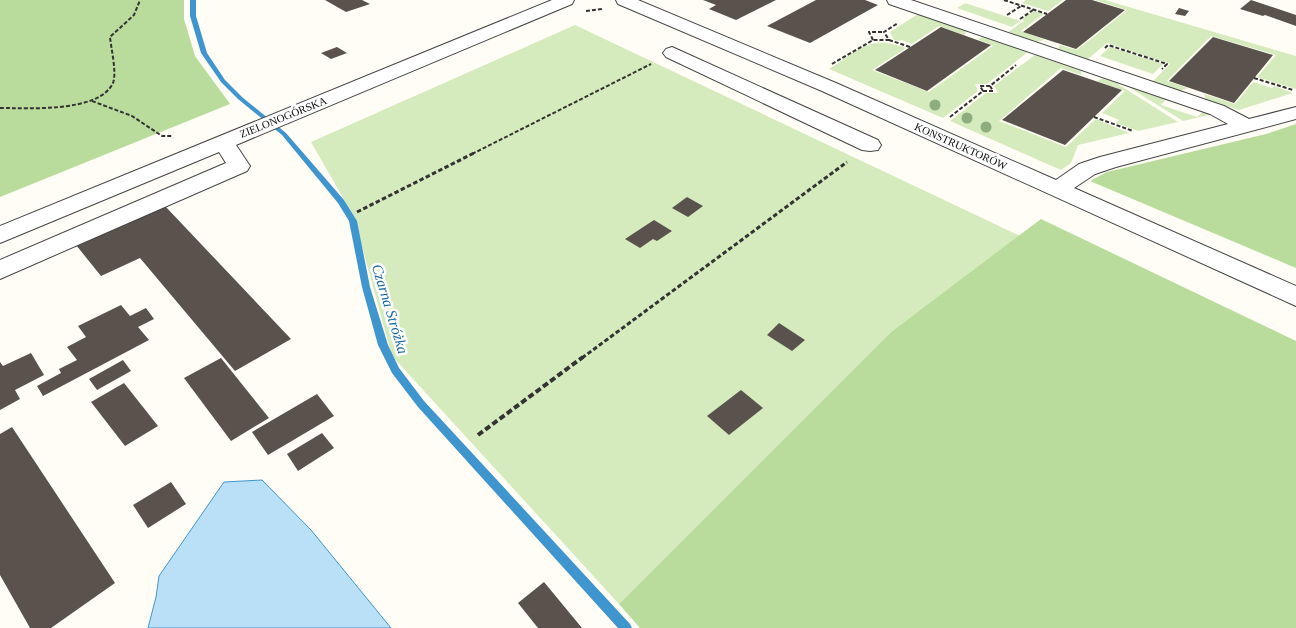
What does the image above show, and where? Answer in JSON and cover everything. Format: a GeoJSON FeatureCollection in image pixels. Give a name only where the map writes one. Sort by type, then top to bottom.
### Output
{"type":"FeatureCollection","features":[{"type":"Feature","properties":{"kind":"street","name":"ZIELONOGÓRSKA"},"geometry":{"type":"LineString","coordinates":[[0,235],[566,0]]}},
{"type":"Feature","properties":{"kind":"street","name":"KONSTRUKTORÓW"},"geometry":{"type":"LineString","coordinates":[[624,0],[794,72],[1296,297]]}},
{"type":"Feature","properties":{"kind":"street"},"geometry":{"type":"LineString","coordinates":[[905,1],[974,33],[1048,46],[1094,74],[1193,96],[1248,127]]}},
{"type":"Feature","properties":{"kind":"street"},"geometry":{"type":"LineString","coordinates":[[672,53],[870,145]]}},
{"type":"Feature","properties":{"kind":"street"},"geometry":{"type":"LineString","coordinates":[[760,94],[794,72]]}},
{"type":"Feature","properties":{"kind":"street"},"geometry":{"type":"LineString","coordinates":[[1058,189],[1087,169],[1108,162],[1296,113]]}},
{"type":"Feature","properties":{"kind":"street"},"geometry":{"type":"LineString","coordinates":[[0,270],[239,166],[222,142]]}},
{"type":"Feature","properties":{"kind":"path"},"geometry":{"type":"LineString","coordinates":[[0,108],[64,106],[92,101],[106,93],[114,81],[110,36],[134,15],[140,0]]}},
{"type":"Feature","properties":{"kind":"path"},"geometry":{"type":"LineString","coordinates":[[1004,0],[1047,14]]}},
{"type":"Feature","properties":{"kind":"path"},"geometry":{"type":"LineString","coordinates":[[1016,4],[1022,0]]}},
{"type":"Feature","properties":{"kind":"path"},"geometry":{"type":"LineString","coordinates":[[873,40],[869,32],[884,32]]}},
{"type":"Feature","properties":{"kind":"path"},"geometry":{"type":"LineString","coordinates":[[889,40],[910,48]]}},
{"type":"Feature","properties":{"kind":"path"},"geometry":{"type":"LineString","coordinates":[[356,212],[672,53]]}},
{"type":"Feature","properties":{"kind":"path"},"geometry":{"type":"LineString","coordinates":[[983,91],[980,86],[990,86],[1018,64]]}},
{"type":"Feature","properties":{"kind":"path"},"geometry":{"type":"LineString","coordinates":[[1254,78],[1296,91]]}},
{"type":"Feature","properties":{"kind":"path"},"geometry":{"type":"LineString","coordinates":[[944,122],[983,91],[993,91],[990,86]]}},
{"type":"Feature","properties":{"kind":"path"},"geometry":{"type":"LineString","coordinates":[[92,101],[132,116],[162,136],[210,138],[222,142]]}},
{"type":"Feature","properties":{"kind":"path"},"geometry":{"type":"LineString","coordinates":[[1094,117],[1139,133]]}},
{"type":"Feature","properties":{"kind":"path"},"geometry":{"type":"LineString","coordinates":[[478,435],[870,145]]}},
{"type":"Feature","properties":{"kind":"green space"},"geometry":{"type":"Polygon","coordinates":[[[0,0],[184,0],[184,19],[195,56],[230,104],[0,197],[0,0]]]}},
{"type":"Feature","properties":{"kind":"green space"},"geometry":{"type":"Polygon","coordinates":[[[1026,0],[1063,0],[1048,11],[1022,3],[1026,0]]]}},
{"type":"Feature","properties":{"kind":"green space"},"geometry":{"type":"Polygon","coordinates":[[[1095,0],[1105,0],[1296,56],[1296,89],[1257,77],[1276,55],[1211,36],[1167,81],[1188,88],[1180,91],[1153,81],[1170,64],[1107,43],[1088,59],[1059,50],[1059,45],[1077,50],[1127,10],[1095,0]]]}},
{"type":"Feature","properties":{"kind":"green space"},"geometry":{"type":"Polygon","coordinates":[[[965,3],[1020,21],[1012,27],[957,8],[965,3]]]}},
{"type":"Feature","properties":{"kind":"green space"},"geometry":{"type":"Polygon","coordinates":[[[1034,11],[1044,14],[1021,31],[1045,40],[1036,42],[1008,32],[1024,21],[1022,19],[1034,11]]]}},
{"type":"Feature","properties":{"kind":"green space"},"geometry":{"type":"Polygon","coordinates":[[[918,14],[966,32],[964,35],[939,26],[912,44],[902,40],[894,40],[890,32],[918,14]]]}},
{"type":"Feature","properties":{"kind":"green space"},"geometry":{"type":"Polygon","coordinates":[[[575,25],[1020,236],[891,332],[619,604],[392,356],[354,217],[311,142],[575,25]]]}},
{"type":"Feature","properties":{"kind":"green space"},"geometry":{"type":"Polygon","coordinates":[[[984,37],[1028,52],[987,84],[975,84],[978,91],[943,118],[829,69],[865,46],[873,43],[893,44],[906,48],[872,70],[929,92],[993,46],[977,39],[984,37]]]}},
{"type":"Feature","properties":{"kind":"green space"},"geometry":{"type":"Polygon","coordinates":[[[1110,47],[1163,64],[1153,74],[1100,56],[1110,47]]]}},
{"type":"Feature","properties":{"kind":"green space"},"geometry":{"type":"Polygon","coordinates":[[[1035,55],[1081,71],[1081,75],[1061,68],[999,121],[1066,147],[1096,119],[1129,133],[1078,145],[1071,163],[1061,170],[950,121],[986,93],[998,93],[994,86],[1035,55]]]}},
{"type":"Feature","properties":{"kind":"green space"},"geometry":{"type":"Polygon","coordinates":[[[1103,78],[1116,83],[1178,122],[1138,131],[1116,123],[1119,120],[1102,113],[1125,91],[1097,81],[1103,78]]]}},
{"type":"Feature","properties":{"kind":"green space"},"geometry":{"type":"Polygon","coordinates":[[[1119,81],[1167,98],[1161,105],[1197,117],[1204,111],[1213,114],[1183,121],[1119,81]]]}},
{"type":"Feature","properties":{"kind":"green space"},"geometry":{"type":"Polygon","coordinates":[[[1253,82],[1272,88],[1274,86],[1293,93],[1239,110],[1206,99],[1204,94],[1235,104],[1253,82]]]}},
{"type":"Feature","properties":{"kind":"green space"},"geometry":{"type":"Polygon","coordinates":[[[1296,124],[1296,268],[1090,181],[1107,172],[1266,134],[1296,124]]]}},
{"type":"Feature","properties":{"kind":"green space"},"geometry":{"type":"Polygon","coordinates":[[[1041,219],[1296,341],[1296,628],[640,628],[619,604],[891,332],[1041,219]]]}},
{"type":"Feature","properties":{"kind":"water"},"geometry":{"type":"Polygon","coordinates":[[[262,480],[311,530],[391,628],[148,628],[159,576],[224,482],[262,480]]]}},
{"type":"Feature","properties":{"kind":"building"},"geometry":{"type":"Polygon","coordinates":[[[325,0],[362,0],[370,4],[346,12],[325,0]]]}},
{"type":"Feature","properties":{"kind":"building"},"geometry":{"type":"Polygon","coordinates":[[[703,0],[776,0],[736,20],[709,9],[716,5],[703,0]]]}},
{"type":"Feature","properties":{"kind":"building"},"geometry":{"type":"Polygon","coordinates":[[[816,0],[865,0],[878,5],[810,43],[767,26],[816,0]]]}},
{"type":"Feature","properties":{"kind":"building"},"geometry":{"type":"Polygon","coordinates":[[[1066,0],[1092,0],[1125,10],[1076,49],[1023,32],[1066,0]]]}},
{"type":"Feature","properties":{"kind":"building"},"geometry":{"type":"Polygon","coordinates":[[[1251,0],[1296,15],[1296,26],[1265,15],[1240,9],[1251,0]]]}},
{"type":"Feature","properties":{"kind":"building"},"geometry":{"type":"Polygon","coordinates":[[[1179,8],[1189,11],[1185,16],[1175,14],[1179,8]]]}},
{"type":"Feature","properties":{"kind":"building"},"geometry":{"type":"Polygon","coordinates":[[[941,27],[991,45],[927,91],[875,70],[941,27]]]}},
{"type":"Feature","properties":{"kind":"building"},"geometry":{"type":"Polygon","coordinates":[[[1213,37],[1273,55],[1234,103],[1169,81],[1213,37]]]}},
{"type":"Feature","properties":{"kind":"building"},"geometry":{"type":"Polygon","coordinates":[[[337,47],[347,53],[331,59],[321,53],[337,47]]]}},
{"type":"Feature","properties":{"kind":"building"},"geometry":{"type":"Polygon","coordinates":[[[1063,70],[1122,90],[1065,145],[1002,120],[1063,70]]]}},
{"type":"Feature","properties":{"kind":"building"},"geometry":{"type":"Polygon","coordinates":[[[687,197],[703,206],[688,217],[672,208],[687,197]]]}},
{"type":"Feature","properties":{"kind":"building"},"geometry":{"type":"Polygon","coordinates":[[[165,206],[291,339],[235,371],[140,258],[101,276],[76,245],[165,206]]]}},
{"type":"Feature","properties":{"kind":"building"},"geometry":{"type":"Polygon","coordinates":[[[654,220],[672,231],[657,241],[653,239],[640,248],[625,239],[654,220]]]}},
{"type":"Feature","properties":{"kind":"building"},"geometry":{"type":"Polygon","coordinates":[[[121,305],[130,316],[146,308],[154,319],[138,327],[149,340],[43,396],[37,386],[61,373],[59,369],[77,360],[67,347],[86,337],[78,326],[121,305]]]}},
{"type":"Feature","properties":{"kind":"building"},"geometry":{"type":"Polygon","coordinates":[[[779,323],[805,340],[792,351],[767,335],[779,323]]]}},
{"type":"Feature","properties":{"kind":"building"},"geometry":{"type":"Polygon","coordinates":[[[31,353],[44,375],[15,390],[20,399],[0,410],[0,362],[3,366],[31,353]]]}},
{"type":"Feature","properties":{"kind":"building"},"geometry":{"type":"Polygon","coordinates":[[[221,358],[269,418],[231,441],[184,378],[221,358]]]}},
{"type":"Feature","properties":{"kind":"building"},"geometry":{"type":"Polygon","coordinates":[[[123,360],[131,371],[97,390],[89,379],[123,360]]]}},
{"type":"Feature","properties":{"kind":"building"},"geometry":{"type":"Polygon","coordinates":[[[124,383],[158,426],[125,446],[91,402],[124,383]]]}},
{"type":"Feature","properties":{"kind":"building"},"geometry":{"type":"Polygon","coordinates":[[[741,390],[763,408],[729,435],[707,416],[741,390]]]}},
{"type":"Feature","properties":{"kind":"building"},"geometry":{"type":"Polygon","coordinates":[[[317,394],[334,416],[268,455],[252,432],[317,394]]]}},
{"type":"Feature","properties":{"kind":"building"},"geometry":{"type":"Polygon","coordinates":[[[12,427],[115,583],[51,628],[30,628],[0,575],[0,434],[12,427]]]}},
{"type":"Feature","properties":{"kind":"building"},"geometry":{"type":"Polygon","coordinates":[[[322,433],[334,448],[298,471],[287,454],[322,433]]]}},
{"type":"Feature","properties":{"kind":"building"},"geometry":{"type":"Polygon","coordinates":[[[171,482],[186,504],[148,528],[133,505],[171,482]]]}},
{"type":"Feature","properties":{"kind":"building"},"geometry":{"type":"Polygon","coordinates":[[[544,582],[582,628],[538,628],[518,603],[544,582]]]}},
{"type":"Feature","properties":{"kind":"waterway","name":"Czarna Stróżka"},"geometry":{"type":"LineString","coordinates":[[193,0],[193,16],[204,53],[223,81],[240,98],[284,134],[341,202],[353,221],[366,287],[383,345],[395,370],[421,404],[626,628]]}}]}
